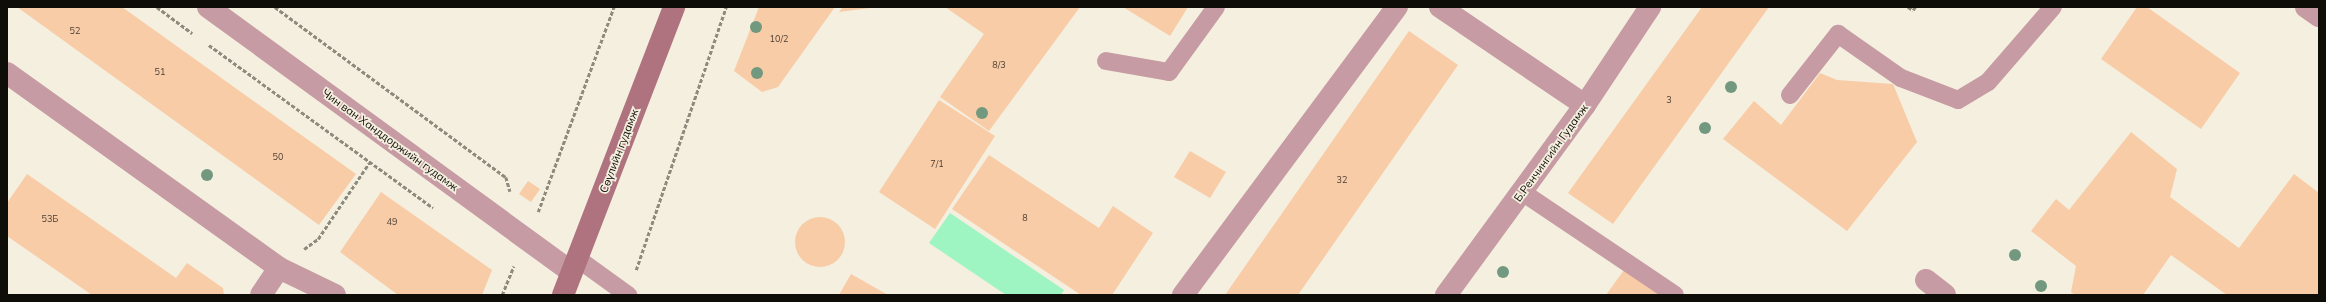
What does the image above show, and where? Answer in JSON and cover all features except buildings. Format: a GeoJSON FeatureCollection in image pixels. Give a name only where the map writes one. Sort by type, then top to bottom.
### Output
{"type":"FeatureCollection","features":[{"type":"Feature","properties":{"kind":"main road","name":"Сөүлийн гудамж"},"geometry":{"type":"LineString","coordinates":[[563,295],[674,7]]}},
{"type":"Feature","properties":{"kind":"street","name":"Чин ван Ханддоржийн гудамж"},"geometry":{"type":"LineString","coordinates":[[208,7],[575,266]]}},
{"type":"Feature","properties":{"kind":"street"},"geometry":{"type":"LineString","coordinates":[[1183,295],[1397,7]]}},
{"type":"Feature","properties":{"kind":"street"},"geometry":{"type":"LineString","coordinates":[[1440,7],[1585,105]]}},
{"type":"Feature","properties":{"kind":"street","name":"Б.Ренчингийн Гудамж"},"geometry":{"type":"LineString","coordinates":[[1446,295],[1585,105],[1650,7]]}},
{"type":"Feature","properties":{"kind":"street"},"geometry":{"type":"LineString","coordinates":[[2306,7],[2319,16]]}},
{"type":"Feature","properties":{"kind":"street"},"geometry":{"type":"LineString","coordinates":[[7,73],[279,268],[335,295]]}},
{"type":"Feature","properties":{"kind":"street"},"geometry":{"type":"LineString","coordinates":[[261,295],[279,268]]}},
{"type":"Feature","properties":{"kind":"street"},"geometry":{"type":"LineString","coordinates":[[1926,280],[1945,295]]}},
{"type":"Feature","properties":{"kind":"lane"},"geometry":{"type":"LineString","coordinates":[[1106,61],[1169,72],[1216,7]]}},
{"type":"Feature","properties":{"kind":"lane"},"geometry":{"type":"LineString","coordinates":[[1790,95],[1838,34],[1900,78],[1958,100],[1988,82],[2053,7]]}},
{"type":"Feature","properties":{"kind":"lane"},"geometry":{"type":"LineString","coordinates":[[1522,192],[1675,295]]}},
{"type":"Feature","properties":{"kind":"lane"},"geometry":{"type":"LineString","coordinates":[[575,266],[628,295]]}},
{"type":"Feature","properties":{"kind":"path"},"geometry":{"type":"LineString","coordinates":[[157,7],[196,35]]}},
{"type":"Feature","properties":{"kind":"path"},"geometry":{"type":"LineString","coordinates":[[275,7],[506,177],[512,196]]}},
{"type":"Feature","properties":{"kind":"path"},"geometry":{"type":"LineString","coordinates":[[531,209],[538,213],[614,7]]}},
{"type":"Feature","properties":{"kind":"path"},"geometry":{"type":"LineString","coordinates":[[628,295],[726,7]]}},
{"type":"Feature","properties":{"kind":"path"},"geometry":{"type":"LineString","coordinates":[[1908,7],[1913,10],[1915,7]]}},
{"type":"Feature","properties":{"kind":"path"},"geometry":{"type":"LineString","coordinates":[[202,40],[369,163],[439,212]]}},
{"type":"Feature","properties":{"kind":"path"},"geometry":{"type":"LineString","coordinates":[[279,268],[318,239],[369,163]]}},
{"type":"Feature","properties":{"kind":"path"},"geometry":{"type":"LineString","coordinates":[[502,295],[514,266],[508,262]]}},
{"type":"Feature","properties":{"kind":"green space"},"geometry":{"type":"Polygon","coordinates":[[[950,213],[1064,290],[1061,295],[1006,295],[929,243],[950,213]]]}}]}
